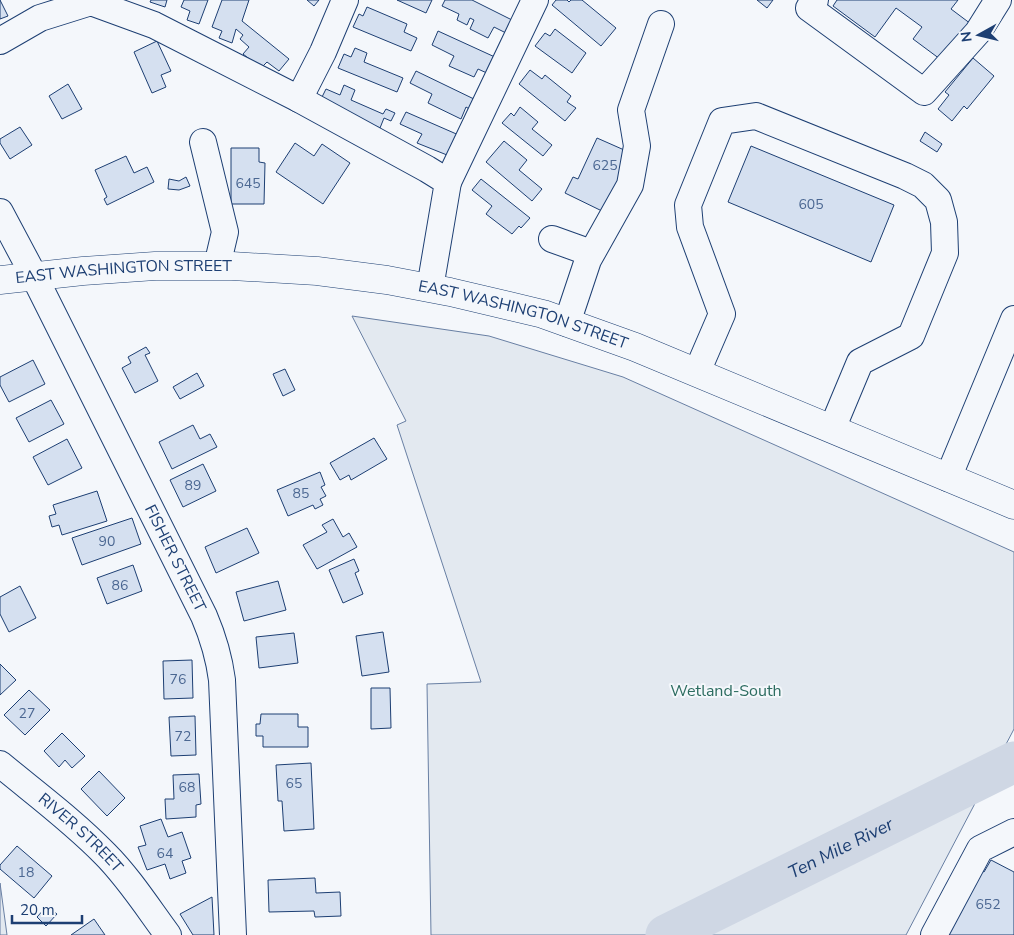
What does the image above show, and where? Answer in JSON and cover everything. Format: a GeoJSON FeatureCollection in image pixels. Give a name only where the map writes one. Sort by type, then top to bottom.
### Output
{"type":"FeatureCollection","features":[{"type":"Feature","properties":{"kind":"main road","name":"EAST WASHINGTON STREET"},"geometry":{"type":"LineString","coordinates":[[0,280],[155,266],[217,266],[317,271],[388,280],[430,288],[543,314],[635,347],[1014,505]]}},
{"type":"Feature","properties":{"kind":"street"},"geometry":{"type":"LineString","coordinates":[[299,99],[323,52],[345,0]]}},
{"type":"Feature","properties":{"kind":"street"},"geometry":{"type":"LineString","coordinates":[[430,288],[448,182],[535,0]]}},
{"type":"Feature","properties":{"kind":"street"},"geometry":{"type":"LineString","coordinates":[[815,0],[809,8],[924,92],[978,32],[998,0]]}},
{"type":"Feature","properties":{"kind":"street"},"geometry":{"type":"LineString","coordinates":[[0,41],[40,18],[91,2],[154,25],[299,99],[448,182]]}},
{"type":"Feature","properties":{"kind":"street"},"geometry":{"type":"LineString","coordinates":[[567,323],[591,253],[630,185],[638,146],[631,110],[661,24]]}},
{"type":"Feature","properties":{"kind":"street"},"geometry":{"type":"LineString","coordinates":[[697,372],[722,314],[690,227],[688,205],[722,121],[756,116],[923,185],[938,200],[944,222],[946,253],[911,336],[860,362],[832,428]]}},
{"type":"Feature","properties":{"kind":"street"},"geometry":{"type":"LineString","coordinates":[[202,142],[225,232],[217,266]]}},
{"type":"Feature","properties":{"kind":"street","name":"FISHER STREET"},"geometry":{"type":"LineString","coordinates":[[0,212],[34,276],[213,637],[222,680],[233,935]]}},
{"type":"Feature","properties":{"kind":"street"},"geometry":{"type":"LineString","coordinates":[[552,239],[591,253]]}},
{"type":"Feature","properties":{"kind":"street"},"geometry":{"type":"LineString","coordinates":[[948,478],[1014,319]]}},
{"type":"Feature","properties":{"kind":"street","name":"RIVER STREET"},"geometry":{"type":"LineString","coordinates":[[0,764],[85,834],[105,854],[168,935]]}},
{"type":"Feature","properties":{"kind":"street"},"geometry":{"type":"LineString","coordinates":[[934,935],[980,848],[1008,841]]}},
{"type":"Feature","properties":{"kind":"green space","name":"Wetland-South"},"geometry":{"type":"Polygon","coordinates":[[[352,316],[489,336],[623,377],[1014,552],[1014,729],[906,935],[431,935],[427,684],[481,682],[397,425],[406,421],[352,316]]]}},
{"type":"Feature","properties":{"kind":"green space"},"geometry":{"type":"Polygon","coordinates":[[[0,883],[7,935],[0,935],[0,883]]]}},
{"type":"Feature","properties":{"kind":"building"},"geometry":{"type":"Polygon","coordinates":[[[0,0],[8,16],[0,19],[0,0]]]}},
{"type":"Feature","properties":{"kind":"building"},"geometry":{"type":"Polygon","coordinates":[[[151,0],[167,0],[165,7],[150,2],[151,0]]]}},
{"type":"Feature","properties":{"kind":"building"},"geometry":{"type":"Polygon","coordinates":[[[184,0],[208,0],[199,24],[187,20],[190,11],[181,7],[184,0]]]}},
{"type":"Feature","properties":{"kind":"building"},"geometry":{"type":"Polygon","coordinates":[[[222,0],[249,0],[242,21],[289,59],[279,71],[267,62],[261,68],[243,54],[249,47],[240,39],[243,35],[236,29],[232,43],[219,38],[222,31],[212,27],[222,0]]]}},
{"type":"Feature","properties":{"kind":"building"},"geometry":{"type":"Polygon","coordinates":[[[307,0],[319,0],[314,6],[307,0]]]}},
{"type":"Feature","properties":{"kind":"building"},"geometry":{"type":"Polygon","coordinates":[[[397,0],[432,0],[426,13],[397,0]]]}},
{"type":"Feature","properties":{"kind":"building"},"geometry":{"type":"Polygon","coordinates":[[[445,0],[472,0],[512,20],[506,33],[494,27],[488,38],[470,29],[474,20],[470,18],[467,25],[457,20],[459,14],[442,6],[445,0]]]}},
{"type":"Feature","properties":{"kind":"building"},"geometry":{"type":"Polygon","coordinates":[[[556,0],[567,0],[569,2],[571,0],[582,0],[616,28],[601,46],[552,5],[556,0]]]}},
{"type":"Feature","properties":{"kind":"building"},"geometry":{"type":"Polygon","coordinates":[[[757,0],[773,0],[767,8],[757,0]]]}},
{"type":"Feature","properties":{"kind":"building"},"geometry":{"type":"Polygon","coordinates":[[[837,0],[958,0],[951,9],[971,24],[944,62],[913,39],[922,27],[896,8],[875,37],[833,6],[837,0]]]}},
{"type":"Feature","properties":{"kind":"building"},"geometry":{"type":"Polygon","coordinates":[[[367,7],[407,24],[404,32],[417,38],[411,51],[353,27],[359,14],[363,16],[367,7]]]}},
{"type":"Feature","properties":{"kind":"building"},"geometry":{"type":"Polygon","coordinates":[[[555,29],[586,53],[572,73],[535,46],[545,33],[550,36],[555,29]]]}},
{"type":"Feature","properties":{"kind":"building"},"geometry":{"type":"Polygon","coordinates":[[[438,31],[497,58],[489,74],[478,69],[474,77],[449,66],[454,56],[432,45],[438,31]]]}},
{"type":"Feature","properties":{"kind":"building"},"geometry":{"type":"Polygon","coordinates":[[[157,41],[171,71],[161,75],[166,87],[152,93],[134,52],[157,41]]]}},
{"type":"Feature","properties":{"kind":"building"},"geometry":{"type":"Polygon","coordinates":[[[355,48],[367,53],[364,62],[403,78],[397,92],[338,68],[344,54],[351,57],[355,48]]]}},
{"type":"Feature","properties":{"kind":"building"},"geometry":{"type":"Polygon","coordinates":[[[973,58],[994,76],[967,109],[964,106],[952,121],[938,109],[949,95],[945,92],[973,58]]]}},
{"type":"Feature","properties":{"kind":"building"},"geometry":{"type":"Polygon","coordinates":[[[530,70],[542,79],[545,75],[571,96],[567,102],[576,108],[565,121],[519,84],[530,70]]]}},
{"type":"Feature","properties":{"kind":"building"},"geometry":{"type":"Polygon","coordinates":[[[416,71],[476,100],[471,110],[466,107],[461,119],[428,103],[432,94],[410,83],[416,71]]]}},
{"type":"Feature","properties":{"kind":"building"},"geometry":{"type":"Polygon","coordinates":[[[68,84],[82,109],[62,119],[49,96],[68,84]]]}},
{"type":"Feature","properties":{"kind":"building"},"geometry":{"type":"Polygon","coordinates":[[[344,85],[355,90],[351,100],[383,114],[386,109],[395,113],[391,121],[384,118],[380,128],[320,101],[326,89],[340,95],[344,85]]]}},
{"type":"Feature","properties":{"kind":"building"},"geometry":{"type":"Polygon","coordinates":[[[520,107],[538,122],[532,129],[552,145],[543,156],[502,123],[511,113],[514,116],[520,107]]]}},
{"type":"Feature","properties":{"kind":"building"},"geometry":{"type":"Polygon","coordinates":[[[406,112],[461,136],[447,155],[417,143],[422,134],[400,124],[406,112]]]}},
{"type":"Feature","properties":{"kind":"building"},"geometry":{"type":"Polygon","coordinates":[[[20,127],[32,145],[10,159],[0,143],[0,139],[20,127]]]}},
{"type":"Feature","properties":{"kind":"building"},"geometry":{"type":"Polygon","coordinates":[[[925,132],[942,144],[937,152],[920,141],[925,132]]]}},
{"type":"Feature","properties":{"kind":"building"},"geometry":{"type":"Polygon","coordinates":[[[597,138],[631,153],[604,212],[565,193],[573,177],[578,179],[597,138]]]}},
{"type":"Feature","properties":{"kind":"building"},"geometry":{"type":"Polygon","coordinates":[[[504,141],[527,160],[519,170],[542,189],[532,201],[486,162],[504,141]]]}},
{"type":"Feature","properties":{"kind":"building"},"geometry":{"type":"Polygon","coordinates":[[[295,143],[314,156],[322,144],[350,163],[323,204],[276,172],[295,143]]]}},
{"type":"Feature","properties":{"kind":"building"},"geometry":{"type":"Polygon","coordinates":[[[751,146],[894,205],[871,262],[728,202],[751,146]]]}},
{"type":"Feature","properties":{"kind":"building"},"geometry":{"type":"Polygon","coordinates":[[[231,148],[259,148],[259,162],[265,163],[264,204],[231,204],[231,148]]]}},
{"type":"Feature","properties":{"kind":"building"},"geometry":{"type":"Polygon","coordinates":[[[126,156],[134,173],[147,167],[154,182],[107,205],[104,199],[107,197],[95,170],[126,156]]]}},
{"type":"Feature","properties":{"kind":"building"},"geometry":{"type":"Polygon","coordinates":[[[186,177],[190,186],[179,190],[168,189],[169,179],[179,181],[186,177]]]}},
{"type":"Feature","properties":{"kind":"building"},"geometry":{"type":"Polygon","coordinates":[[[481,179],[530,218],[521,228],[519,226],[512,234],[486,214],[492,206],[472,190],[481,179]]]}},
{"type":"Feature","properties":{"kind":"building"},"geometry":{"type":"Polygon","coordinates":[[[146,347],[150,353],[145,355],[158,381],[135,393],[122,368],[131,363],[128,357],[146,347]]]}},
{"type":"Feature","properties":{"kind":"building"},"geometry":{"type":"Polygon","coordinates":[[[33,360],[45,384],[9,402],[0,385],[0,377],[33,360]]]}},
{"type":"Feature","properties":{"kind":"building"},"geometry":{"type":"Polygon","coordinates":[[[285,369],[295,390],[283,396],[273,374],[285,369]]]}},
{"type":"Feature","properties":{"kind":"building"},"geometry":{"type":"Polygon","coordinates":[[[197,373],[204,386],[180,399],[173,387],[197,373]]]}},
{"type":"Feature","properties":{"kind":"building"},"geometry":{"type":"Polygon","coordinates":[[[51,400],[64,424],[29,442],[16,418],[51,400]]]}},
{"type":"Feature","properties":{"kind":"building"},"geometry":{"type":"Polygon","coordinates":[[[193,425],[200,439],[210,434],[217,447],[172,469],[159,442],[193,425]]]}},
{"type":"Feature","properties":{"kind":"building"},"geometry":{"type":"Polygon","coordinates":[[[374,438],[387,459],[351,480],[349,475],[340,480],[330,463],[374,438]]]}},
{"type":"Feature","properties":{"kind":"building"},"geometry":{"type":"Polygon","coordinates":[[[67,439],[82,468],[48,485],[33,457],[67,439]]]}},
{"type":"Feature","properties":{"kind":"building"},"geometry":{"type":"Polygon","coordinates":[[[203,464],[216,491],[183,507],[170,480],[203,464]]]}},
{"type":"Feature","properties":{"kind":"building"},"geometry":{"type":"Polygon","coordinates":[[[320,472],[325,485],[321,487],[326,496],[320,499],[323,505],[315,509],[313,505],[288,516],[277,490],[320,472]]]}},
{"type":"Feature","properties":{"kind":"building"},"geometry":{"type":"Polygon","coordinates":[[[97,491],[107,521],[62,535],[59,525],[52,527],[49,516],[56,514],[53,505],[97,491]]]}},
{"type":"Feature","properties":{"kind":"building"},"geometry":{"type":"Polygon","coordinates":[[[132,518],[141,544],[82,565],[72,538],[132,518]]]}},
{"type":"Feature","properties":{"kind":"building"},"geometry":{"type":"Polygon","coordinates":[[[333,519],[343,537],[349,533],[357,547],[317,569],[303,545],[327,532],[322,525],[333,519]]]}},
{"type":"Feature","properties":{"kind":"building"},"geometry":{"type":"Polygon","coordinates":[[[247,528],[259,553],[216,573],[205,547],[247,528]]]}},
{"type":"Feature","properties":{"kind":"building"},"geometry":{"type":"Polygon","coordinates":[[[354,559],[359,571],[355,573],[363,594],[343,603],[329,570],[354,559]]]}},
{"type":"Feature","properties":{"kind":"building"},"geometry":{"type":"Polygon","coordinates":[[[133,565],[142,591],[107,604],[97,578],[133,565]]]}},
{"type":"Feature","properties":{"kind":"building"},"geometry":{"type":"Polygon","coordinates":[[[278,581],[286,610],[244,621],[236,592],[278,581]]]}},
{"type":"Feature","properties":{"kind":"building"},"geometry":{"type":"Polygon","coordinates":[[[20,586],[36,618],[9,632],[0,614],[0,597],[20,586]]]}},
{"type":"Feature","properties":{"kind":"building"},"geometry":{"type":"Polygon","coordinates":[[[383,632],[389,672],[362,676],[356,636],[383,632]]]}},
{"type":"Feature","properties":{"kind":"building"},"geometry":{"type":"Polygon","coordinates":[[[294,633],[298,663],[259,668],[256,637],[294,633]]]}},
{"type":"Feature","properties":{"kind":"building"},"geometry":{"type":"Polygon","coordinates":[[[192,660],[193,698],[164,699],[163,661],[192,660]]]}},
{"type":"Feature","properties":{"kind":"building"},"geometry":{"type":"Polygon","coordinates":[[[0,664],[16,680],[0,695],[0,664]]]}},
{"type":"Feature","properties":{"kind":"building"},"geometry":{"type":"Polygon","coordinates":[[[371,688],[390,688],[391,728],[371,729],[371,688]]]}},
{"type":"Feature","properties":{"kind":"building"},"geometry":{"type":"Polygon","coordinates":[[[29,690],[50,710],[25,735],[4,715],[29,690]]]}},
{"type":"Feature","properties":{"kind":"building"},"geometry":{"type":"Polygon","coordinates":[[[261,714],[298,714],[298,727],[308,727],[308,747],[263,747],[263,736],[256,736],[256,724],[260,724],[261,714]]]}},
{"type":"Feature","properties":{"kind":"building"},"geometry":{"type":"Polygon","coordinates":[[[195,716],[196,755],[171,756],[169,717],[195,716]]]}},
{"type":"Feature","properties":{"kind":"building"},"geometry":{"type":"Polygon","coordinates":[[[62,733],[85,756],[72,768],[65,760],[59,767],[44,751],[62,733]]]}},
{"type":"Feature","properties":{"kind":"building"},"geometry":{"type":"Polygon","coordinates":[[[311,763],[314,829],[284,831],[282,801],[278,801],[276,765],[311,763]]]}},
{"type":"Feature","properties":{"kind":"building"},"geometry":{"type":"Polygon","coordinates":[[[99,771],[125,798],[107,816],[81,789],[99,771]]]}},
{"type":"Feature","properties":{"kind":"building"},"geometry":{"type":"Polygon","coordinates":[[[199,774],[201,804],[196,805],[196,817],[166,819],[165,799],[174,799],[173,775],[199,774]]]}},
{"type":"Feature","properties":{"kind":"building"},"geometry":{"type":"Polygon","coordinates":[[[161,819],[168,837],[182,832],[191,858],[182,861],[186,873],[170,879],[165,864],[147,870],[138,847],[146,845],[140,826],[161,819]]]}},
{"type":"Feature","properties":{"kind":"building"},"geometry":{"type":"Polygon","coordinates":[[[17,846],[52,876],[34,898],[0,869],[0,865],[17,846]]]}},
{"type":"Feature","properties":{"kind":"building"},"geometry":{"type":"Polygon","coordinates":[[[991,860],[1014,872],[1014,935],[945,935],[979,869],[984,872],[991,860]]]}},
{"type":"Feature","properties":{"kind":"building"},"geometry":{"type":"Polygon","coordinates":[[[315,878],[316,893],[340,892],[341,916],[315,917],[314,911],[269,912],[268,880],[315,878]]]}},
{"type":"Feature","properties":{"kind":"building"},"geometry":{"type":"Polygon","coordinates":[[[212,897],[214,935],[193,935],[180,914],[212,897]]]}},
{"type":"Feature","properties":{"kind":"building"},"geometry":{"type":"Polygon","coordinates":[[[47,906],[57,914],[46,926],[37,917],[47,906]]]}},
{"type":"Feature","properties":{"kind":"building"},"geometry":{"type":"Polygon","coordinates":[[[94,919],[105,935],[71,935],[94,919]]]}},
{"type":"Feature","properties":{"kind":"waterway","name":"Ten Mile River"},"geometry":{"type":"LineString","coordinates":[[666,935],[1014,762]]}}]}
